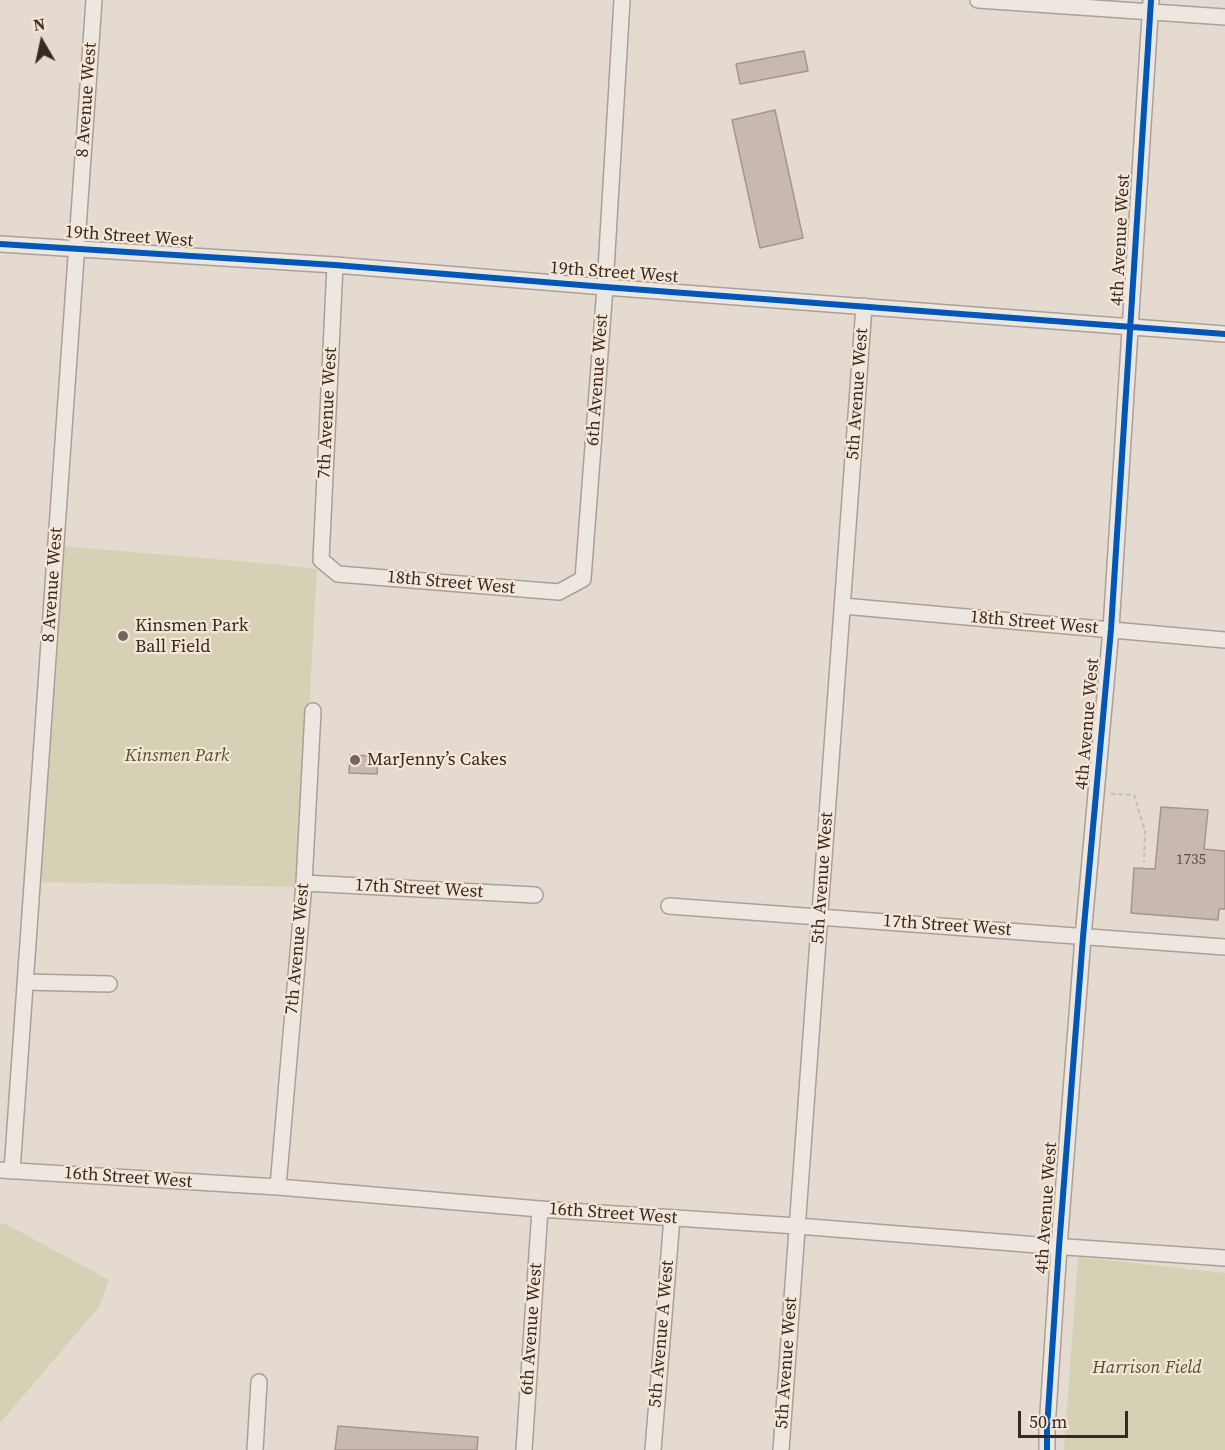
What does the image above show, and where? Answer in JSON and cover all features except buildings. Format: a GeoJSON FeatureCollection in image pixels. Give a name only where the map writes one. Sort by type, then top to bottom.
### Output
{"type":"FeatureCollection","features":[{"type":"Feature","properties":{"kind":"street","name":"8 Avenue West"},"geometry":{"type":"LineString","coordinates":[[6,1170],[25,982],[94,0]]}},
{"type":"Feature","properties":{"kind":"street","name":"6th Avenue West"},"geometry":{"type":"LineString","coordinates":[[583,579],[605,287],[622,0]]}},
{"type":"Feature","properties":{"kind":"street"},"geometry":{"type":"LineString","coordinates":[[978,0],[1151,6],[1225,17]]}},
{"type":"Feature","properties":{"kind":"street","name":"4th Avenue West"},"geometry":{"type":"LineString","coordinates":[[1047,1450],[1059,1247],[1083,937],[1111,629],[1151,6]]}},
{"type":"Feature","properties":{"kind":"street","name":"19th Street West"},"geometry":{"type":"LineString","coordinates":[[0,244],[336,265],[1225,334]]}},
{"type":"Feature","properties":{"kind":"street","name":"7th Avenue West"},"geometry":{"type":"LineString","coordinates":[[321,560],[336,265]]}},
{"type":"Feature","properties":{"kind":"street","name":"5th Avenue West"},"geometry":{"type":"LineString","coordinates":[[781,1450],[864,306]]}},
{"type":"Feature","properties":{"kind":"street","name":"18th Street West"},"geometry":{"type":"LineString","coordinates":[[321,560],[338,574],[559,592],[583,579]]}},
{"type":"Feature","properties":{"kind":"street","name":"18th Street West"},"geometry":{"type":"LineString","coordinates":[[843,606],[1225,640]]}},
{"type":"Feature","properties":{"kind":"street","name":"7th Avenue West"},"geometry":{"type":"LineString","coordinates":[[278,1187],[304,883],[313,711]]}},
{"type":"Feature","properties":{"kind":"street","name":"17th Street West"},"geometry":{"type":"LineString","coordinates":[[304,883],[535,895]]}},
{"type":"Feature","properties":{"kind":"street","name":"17th Street West"},"geometry":{"type":"LineString","coordinates":[[669,906],[1225,947]]}},
{"type":"Feature","properties":{"kind":"street"},"geometry":{"type":"LineString","coordinates":[[25,982],[109,984]]}},
{"type":"Feature","properties":{"kind":"street","name":"16th Street West"},"geometry":{"type":"LineString","coordinates":[[6,1170],[278,1187],[540,1209],[1225,1258]]}},
{"type":"Feature","properties":{"kind":"street","name":"6th Avenue West"},"geometry":{"type":"LineString","coordinates":[[524,1450],[540,1209]]}},
{"type":"Feature","properties":{"kind":"street","name":"5th Avenue A West"},"geometry":{"type":"LineString","coordinates":[[653,1450],[672,1218]]}},
{"type":"Feature","properties":{"kind":"street"},"geometry":{"type":"LineString","coordinates":[[255,1450],[259,1382]]}},
{"type":"Feature","properties":{"kind":"path"},"geometry":{"type":"LineString","coordinates":[[1096,793],[1134,795],[1145,831],[1143,862]]}},
{"type":"Feature","properties":{"kind":"green space","name":"Kinsmen Park"},"geometry":{"type":"Polygon","coordinates":[[[60,546],[317,569],[299,887],[39,882],[60,546]]]}},
{"type":"Feature","properties":{"kind":"green space"},"geometry":{"type":"Polygon","coordinates":[[[0,1224],[6,1224],[109,1280],[99,1307],[0,1423],[0,1224]]]}},
{"type":"Feature","properties":{"kind":"green space","name":"Harrison Field"},"geometry":{"type":"Polygon","coordinates":[[[1078,1257],[1225,1273],[1225,1450],[1064,1450],[1078,1257]]]}},
{"type":"Feature","properties":{"kind":"cycle path"},"geometry":{"type":"LineString","coordinates":[[1047,1450],[1059,1247],[1083,937],[1111,629],[1151,0]]}},
{"type":"Feature","properties":{"kind":"cycle path"},"geometry":{"type":"LineString","coordinates":[[0,244],[335,265],[1225,334]]}},
{"type":"Feature","properties":{"kind":"place","name":"Kinsmen Park Ball Field"},"geometry":{"type":"Point","coordinates":[123,636]}},
{"type":"Feature","properties":{"kind":"place","name":"MarJenny’s Cakes"},"geometry":{"type":"Point","coordinates":[355,760]}}]}
